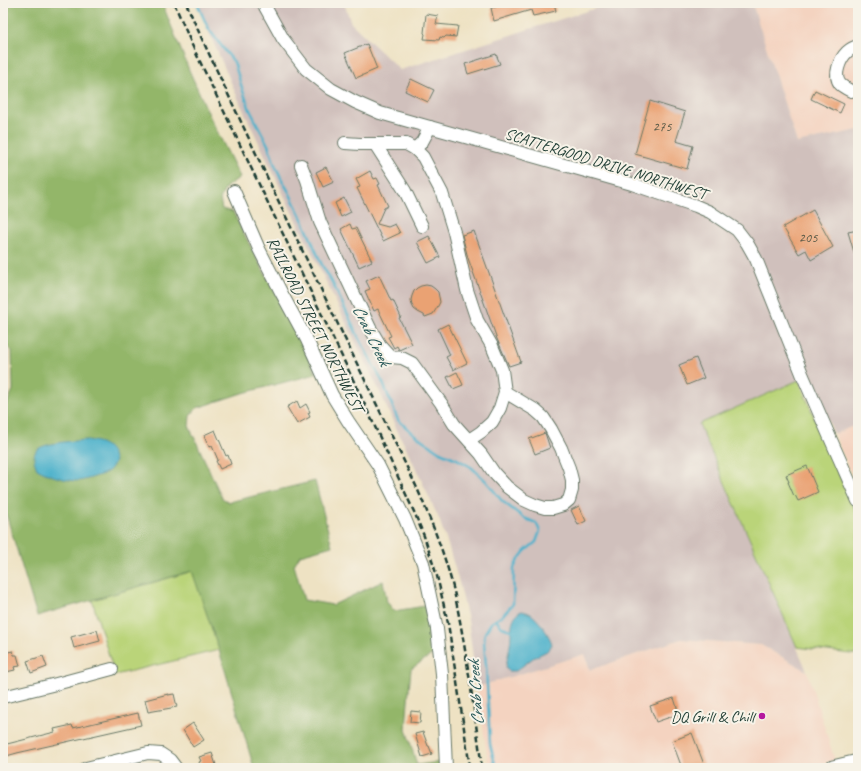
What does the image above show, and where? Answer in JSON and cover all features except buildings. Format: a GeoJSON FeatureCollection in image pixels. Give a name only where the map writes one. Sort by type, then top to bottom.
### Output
{"type":"FeatureCollection","features":[{"type":"Feature","properties":{"kind":"main road"},"geometry":{"type":"LineString","coordinates":[[839,767],[858,762]]}},
{"type":"Feature","properties":{"kind":"street","name":"SCATTERGOOD DRIVE NORTHWEST"},"geometry":{"type":"LineString","coordinates":[[263,3],[283,38],[306,69],[331,89],[356,102],[380,113],[632,184],[710,212],[737,230],[756,258],[812,397],[858,501]]}},
{"type":"Feature","properties":{"kind":"street"},"geometry":{"type":"LineString","coordinates":[[851,91],[844,88],[840,84],[838,71],[840,63],[847,52],[858,46]]}},
{"type":"Feature","properties":{"kind":"street"},"geometry":{"type":"LineString","coordinates":[[416,148],[422,142],[430,127]]}},
{"type":"Feature","properties":{"kind":"street"},"geometry":{"type":"LineString","coordinates":[[345,143],[406,144],[416,148],[423,157],[442,193],[454,232],[467,290],[477,320],[492,346],[502,370],[505,392],[500,408],[492,422],[481,432],[468,440]]}},
{"type":"Feature","properties":{"kind":"street"},"geometry":{"type":"LineString","coordinates":[[375,144],[404,191],[422,226]]}},
{"type":"Feature","properties":{"kind":"street"},"geometry":{"type":"LineString","coordinates":[[301,165],[320,222],[370,328],[380,345],[391,357],[402,358],[412,363],[441,403],[454,424],[481,454],[494,473],[507,487],[524,500],[545,508],[553,508],[563,505],[569,500],[572,490],[572,480],[566,461],[551,429],[543,417],[535,410],[505,392]]}},
{"type":"Feature","properties":{"kind":"street","name":"RAILROAD STREET NORTHWEST"},"geometry":{"type":"LineString","coordinates":[[234,190],[259,249],[307,340],[332,395],[378,465],[405,519],[423,563],[437,629],[442,674],[446,768]]}},
{"type":"Feature","properties":{"kind":"street"},"geometry":{"type":"LineString","coordinates":[[3,697],[112,669]]}},
{"type":"Feature","properties":{"kind":"street"},"geometry":{"type":"LineString","coordinates":[[86,768],[148,753],[161,754],[170,760],[176,768]]}},
{"type":"Feature","properties":{"kind":"shaded area"},"geometry":{"type":"Polygon","coordinates":[[[196,3],[344,3],[351,23],[400,70],[612,3],[752,3],[797,143],[858,130],[858,424],[834,434],[810,375],[699,424],[807,671],[761,645],[681,639],[590,670],[585,654],[477,687],[468,620],[460,586],[439,519],[380,392],[240,103],[196,3]]]}},
{"type":"Feature","properties":{"kind":"shaded area"},"geometry":{"type":"Polygon","coordinates":[[[752,3],[858,3],[858,130],[797,143],[752,3]]]}},
{"type":"Feature","properties":{"kind":"shaded area"},"geometry":{"type":"Polygon","coordinates":[[[858,424],[858,489],[834,434],[858,424]]]}},
{"type":"Feature","properties":{"kind":"shaded area"},"geometry":{"type":"Polygon","coordinates":[[[681,639],[761,645],[807,671],[835,761],[804,768],[489,768],[477,687],[585,654],[590,670],[681,639]]]}},
{"type":"Feature","properties":{"kind":"green space"},"geometry":{"type":"Polygon","coordinates":[[[3,3],[162,3],[189,70],[211,119],[240,177],[226,187],[220,199],[222,209],[233,212],[316,374],[239,394],[197,408],[190,416],[189,426],[222,498],[229,502],[315,481],[332,546],[300,555],[294,565],[304,600],[333,605],[383,581],[387,602],[394,611],[425,606],[434,653],[411,669],[406,729],[417,765],[440,762],[440,768],[254,768],[219,650],[192,571],[37,616],[3,504],[3,412],[13,390],[12,351],[3,343],[3,322],[8,312],[8,303],[3,292],[3,3]]]}},
{"type":"Feature","properties":{"kind":"green space"},"geometry":{"type":"Polygon","coordinates":[[[799,380],[820,432],[858,517],[858,655],[797,647],[699,424],[799,380]]]}},
{"type":"Feature","properties":{"kind":"green space"},"geometry":{"type":"Polygon","coordinates":[[[193,571],[219,650],[115,675],[92,600],[193,571]]]}},
{"type":"Feature","properties":{"kind":"water"},"geometry":{"type":"Polygon","coordinates":[[[87,440],[101,443],[111,451],[115,461],[106,473],[79,481],[57,477],[37,469],[34,456],[36,451],[40,448],[60,442],[87,440]]]}},
{"type":"Feature","properties":{"kind":"water"},"geometry":{"type":"Polygon","coordinates":[[[522,611],[529,613],[539,622],[546,631],[552,644],[547,651],[533,658],[516,671],[509,671],[506,667],[512,625],[515,616],[522,611]]]}},
{"type":"Feature","properties":{"kind":"waterway","name":"Crab Creek"},"geometry":{"type":"LineString","coordinates":[[197,3],[208,28],[234,62],[250,110],[268,145],[275,165],[304,223],[322,265],[383,383],[398,420],[415,435],[440,452],[471,467],[486,481],[502,501],[524,518],[536,523],[540,531],[536,542],[525,551],[514,568],[513,604],[502,616],[491,623],[485,633],[484,643],[490,744],[496,768]]}},
{"type":"Feature","properties":{"kind":"waterway","name":"Crab Creek"},"geometry":{"type":"LineString","coordinates":[[496,620],[502,627],[511,630]]}},
{"type":"Feature","properties":{"kind":"railway"},"geometry":{"type":"LineString","coordinates":[[174,3],[192,45],[359,392],[424,536],[437,576],[448,623],[470,768]]}},
{"type":"Feature","properties":{"kind":"railway"},"geometry":{"type":"LineString","coordinates":[[186,3],[276,196],[417,488],[434,528],[448,568],[455,596],[467,660],[482,768]]}},
{"type":"Feature","properties":{"kind":"place","name":"DQ Grill & Chill"},"geometry":{"type":"Point","coordinates":[762,716]}}]}
